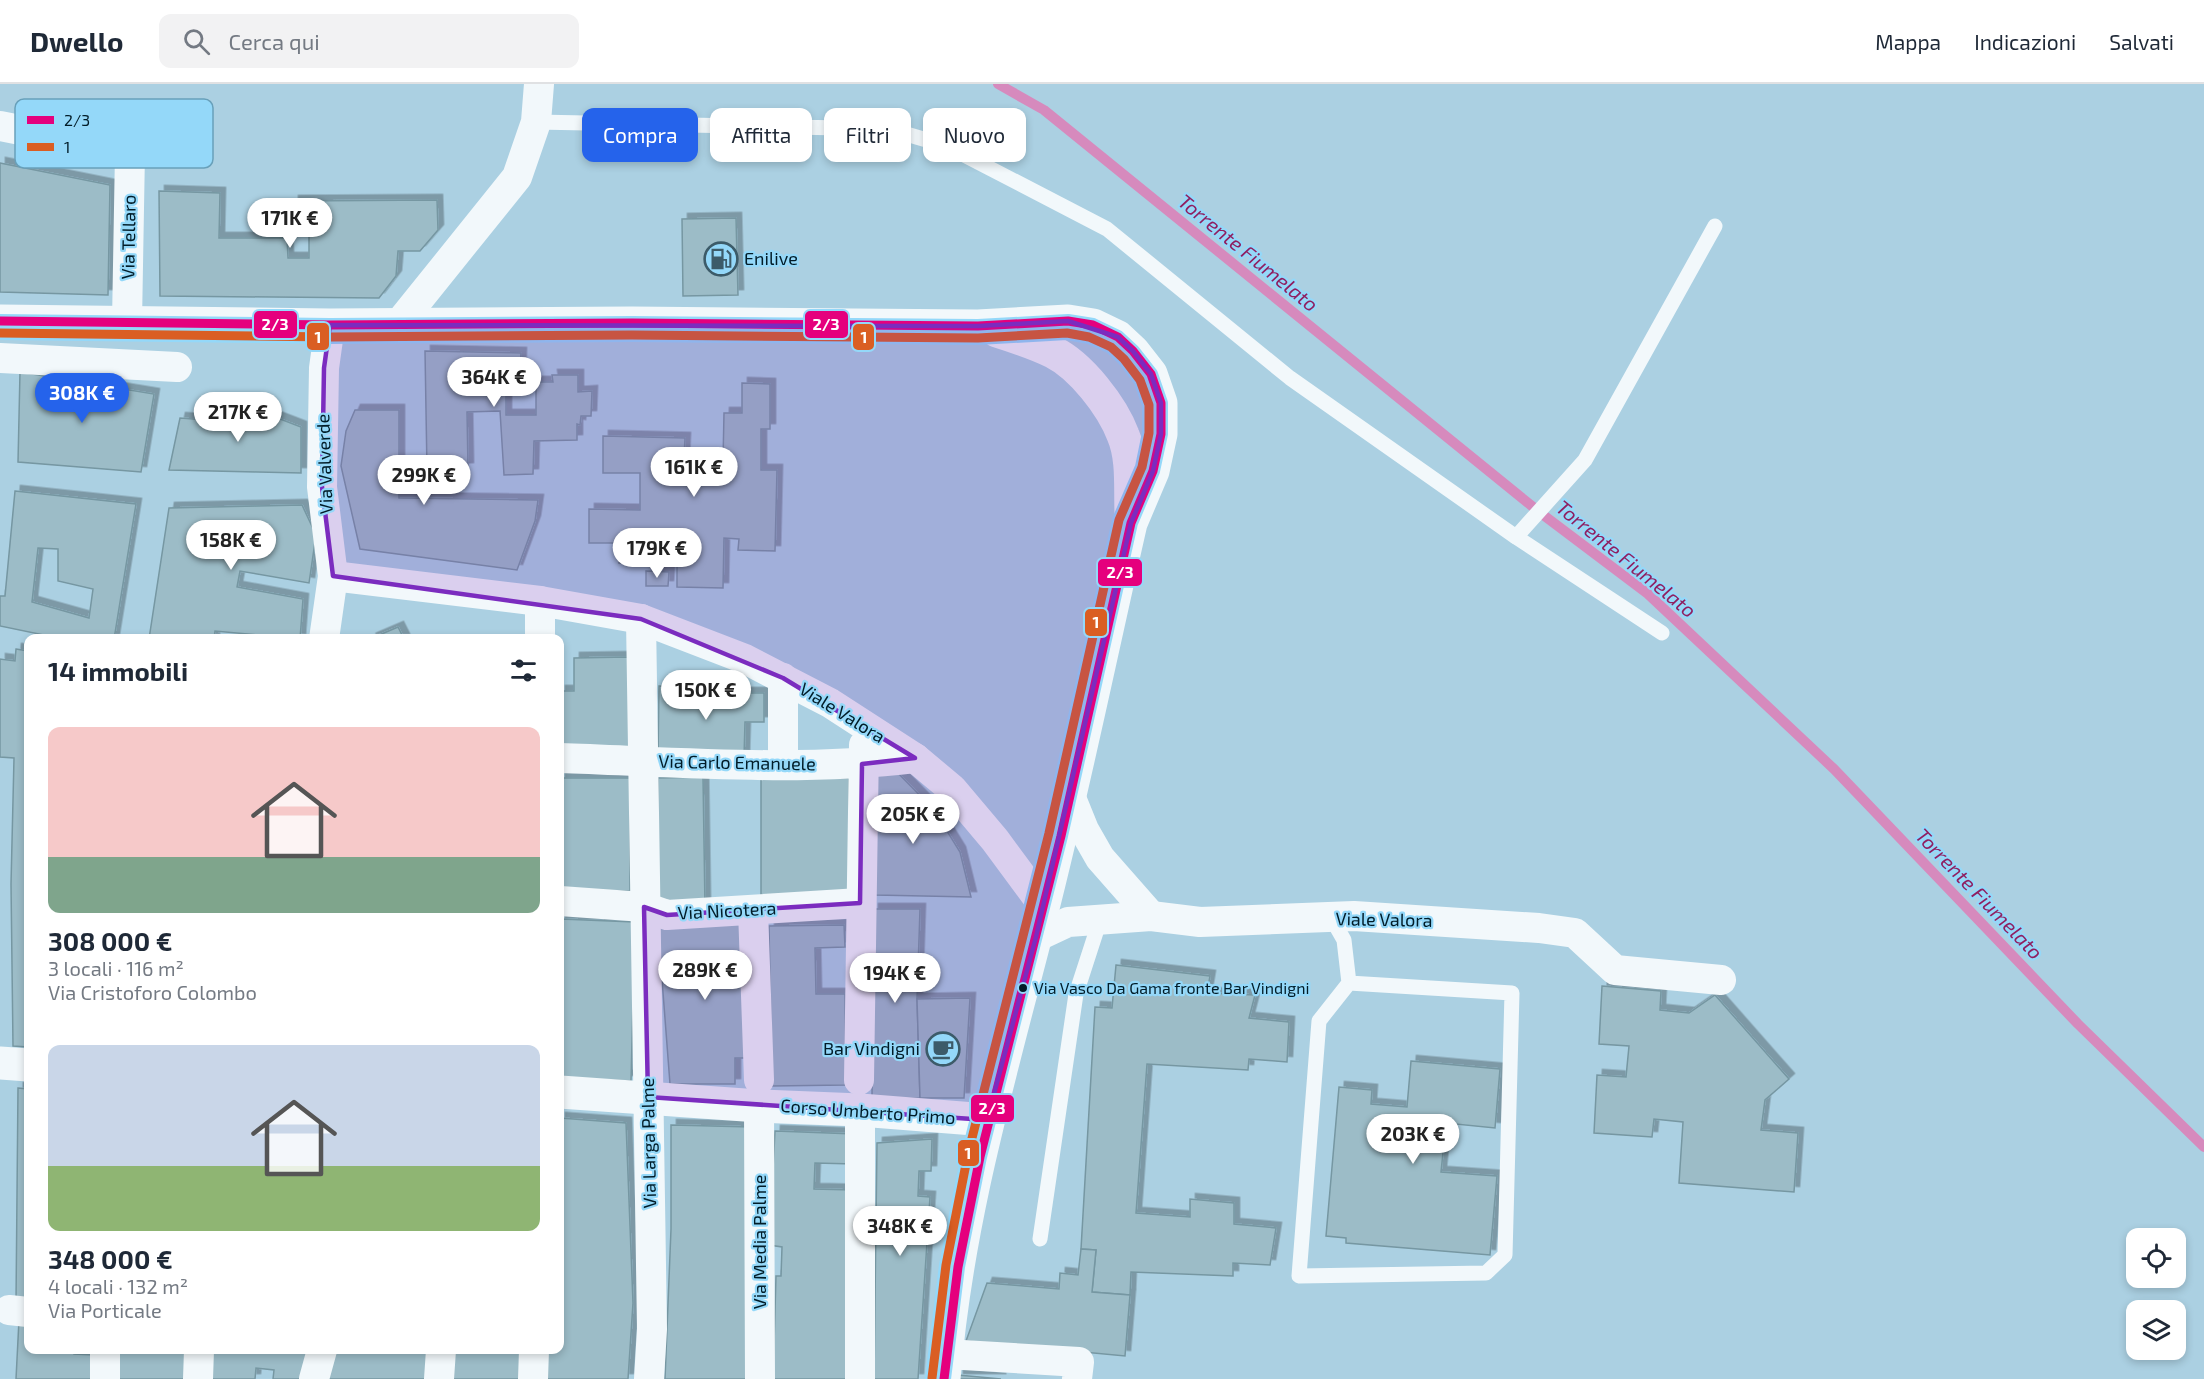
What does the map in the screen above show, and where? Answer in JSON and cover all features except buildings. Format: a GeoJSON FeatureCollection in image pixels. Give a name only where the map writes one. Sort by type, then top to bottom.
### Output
{"type":"FeatureCollection","features":[{"type":"Feature","properties":{"kind":"main road"},"geometry":{"type":"LineString","coordinates":[[0,321],[330,325],[632,323],[978,326],[1068,321],[1093,325],[1118,337],[1133,351],[1150,374],[1161,403],[1161,434],[1153,471],[1131,523],[1036,937],[987,1120],[963,1230],[945,1366]]}},
{"type":"Feature","properties":{"kind":"main road"},"geometry":{"type":"LineString","coordinates":[[978,326],[1022,338],[1056,353],[1082,375],[1108,406],[1124,436],[1130,468],[1131,523]]}},
{"type":"Feature","properties":{"kind":"main road"},"geometry":{"type":"LineString","coordinates":[[0,1063],[24,1065]]}},
{"type":"Feature","properties":{"kind":"main road","name":"Corso Umberto Primo"},"geometry":{"type":"LineString","coordinates":[[564,1092],[648,1097],[759,1093],[859,1095],[987,1120]]}},
{"type":"Feature","properties":{"kind":"street"},"geometry":{"type":"LineString","coordinates":[[398,325],[517,177],[536,122],[539,84]]}},
{"type":"Feature","properties":{"kind":"street","name":"Via Tellaro"},"geometry":{"type":"LineString","coordinates":[[0,126],[15,129]]}},
{"type":"Feature","properties":{"kind":"street","name":"Via Tellaro"},"geometry":{"type":"LineString","coordinates":[[105,364],[117,322],[129,168]]}},
{"type":"Feature","properties":{"kind":"street","name":"Via Valverde"},"geometry":{"type":"LineString","coordinates":[[325,634],[333,576],[322,487],[324,368],[330,325]]}},
{"type":"Feature","properties":{"kind":"street"},"geometry":{"type":"LineString","coordinates":[[0,358],[177,367]]}},
{"type":"Feature","properties":{"kind":"street","name":"Viale Valora"},"geometry":{"type":"LineString","coordinates":[[333,576],[540,601],[642,619],[745,659],[830,703],[915,758],[952,789],[995,840],[1042,905]]}},
{"type":"Feature","properties":{"kind":"street"},"geometry":{"type":"LineString","coordinates":[[540,601],[540,634]]}},
{"type":"Feature","properties":{"kind":"street","name":"Via Larga Palme"},"geometry":{"type":"LineString","coordinates":[[642,619],[644,907],[652,1329],[649,1379]]}},
{"type":"Feature","properties":{"kind":"street"},"geometry":{"type":"LineString","coordinates":[[783,678],[783,765]]}},
{"type":"Feature","properties":{"kind":"street"},"geometry":{"type":"LineString","coordinates":[[861,1379],[860,903],[862,764],[865,727]]}},
{"type":"Feature","properties":{"kind":"street","name":"Via Carlo Emanuele"},"geometry":{"type":"LineString","coordinates":[[564,758],[783,765],[862,764],[915,758]]}},
{"type":"Feature","properties":{"kind":"street"},"geometry":{"type":"LineString","coordinates":[[1069,793],[1084,831],[1100,858],[1151,916]]}},
{"type":"Feature","properties":{"kind":"street","name":"Via Nicotera"},"geometry":{"type":"LineString","coordinates":[[564,901],[644,907],[667,915],[860,903]]}},
{"type":"Feature","properties":{"kind":"street","name":"Via Media Palme"},"geometry":{"type":"LineString","coordinates":[[753,910],[759,1093],[760,1379]]}},
{"type":"Feature","properties":{"kind":"street","name":"Viale Valora"},"geometry":{"type":"LineString","coordinates":[[1036,937],[1068,922],[1151,916],[1200,922],[1332,919],[1354,916],[1539,928],[1575,933],[1616,970],[1721,980]]}},
{"type":"Feature","properties":{"kind":"street"},"geometry":{"type":"LineString","coordinates":[[105,1354],[105,1379]]}},
{"type":"Feature","properties":{"kind":"street"},"geometry":{"type":"LineString","coordinates":[[198,1379],[200,1354]]}},
{"type":"Feature","properties":{"kind":"street"},"geometry":{"type":"LineString","coordinates":[[314,1379],[321,1354]]}},
{"type":"Feature","properties":{"kind":"street"},"geometry":{"type":"LineString","coordinates":[[439,1379],[441,1354]]}},
{"type":"Feature","properties":{"kind":"street"},"geometry":{"type":"LineString","coordinates":[[533,1379],[534,1354]]}},
{"type":"Feature","properties":{"kind":"street"},"geometry":{"type":"LineString","coordinates":[[945,1366],[1078,1370]]}},
{"type":"Feature","properties":{"kind":"lane"},"geometry":{"type":"LineString","coordinates":[[536,122],[897,131],[947,146],[1107,229],[1290,378],[1516,537],[1662,633]]}},
{"type":"Feature","properties":{"kind":"lane"},"geometry":{"type":"LineString","coordinates":[[1516,537],[1585,460],[1715,226]]}},
{"type":"Feature","properties":{"kind":"lane"},"geometry":{"type":"LineString","coordinates":[[1332,919],[1344,940],[1349,983],[1319,1020],[1299,1276],[1486,1273],[1505,1255],[1512,993],[1349,983]]}},
{"type":"Feature","properties":{"kind":"lane"},"geometry":{"type":"LineString","coordinates":[[1040,1239],[1076,994],[1100,920]]}},
{"type":"Feature","properties":{"kind":"highlighted area"},"geometry":{"type":"Polygon","coordinates":[[[1068,321],[1118,337],[1133,351],[1151,374],[1161,403],[1161,434],[1153,471],[1131,523],[1036,937],[987,1120],[648,1097],[644,907],[667,915],[860,903],[862,764],[915,758],[783,678],[641,619],[333,576],[322,487],[324,368],[330,325],[978,326],[1068,321]]]}},
{"type":"Feature","properties":{"kind":"waterway","name":"Torrente Fiumelato"},"geometry":{"type":"LineString","coordinates":[[998,84],[1044,110],[1538,511],[1648,594],[1834,769],[2078,1024],[2204,1147]]}},
{"type":"Feature","properties":{"kind":"transit line","name":"2/3"},"geometry":{"type":"LineString","coordinates":[[0,321],[330,325],[632,323],[978,326],[1068,321],[1093,325],[1118,337],[1133,351],[1151,374],[1161,403],[1161,434],[1153,471],[1131,523],[1061,836],[980,1157],[958,1267],[944,1379]]}},
{"type":"Feature","properties":{"kind":"transit line","name":"1"},"geometry":{"type":"LineString","coordinates":[[0,333],[330,337],[632,335],[978,338],[1067,333],[1089,337],[1111,347],[1124,359],[1140,380],[1149,405],[1149,433],[1142,467],[1119,520],[1049,833],[968,1154],[946,1265],[932,1378]]}},
{"type":"Feature","properties":{"kind":"place","name":"Enilive"},"geometry":{"type":"Point","coordinates":[721,259]}},
{"type":"Feature","properties":{"kind":"place","name":"Via Vasco Da Gama fronte Bar Vindigni"},"geometry":{"type":"Point","coordinates":[1023,988]}},
{"type":"Feature","properties":{"kind":"place","name":"Bar Vindigni"},"geometry":{"type":"Point","coordinates":[943,1049]}}]}
